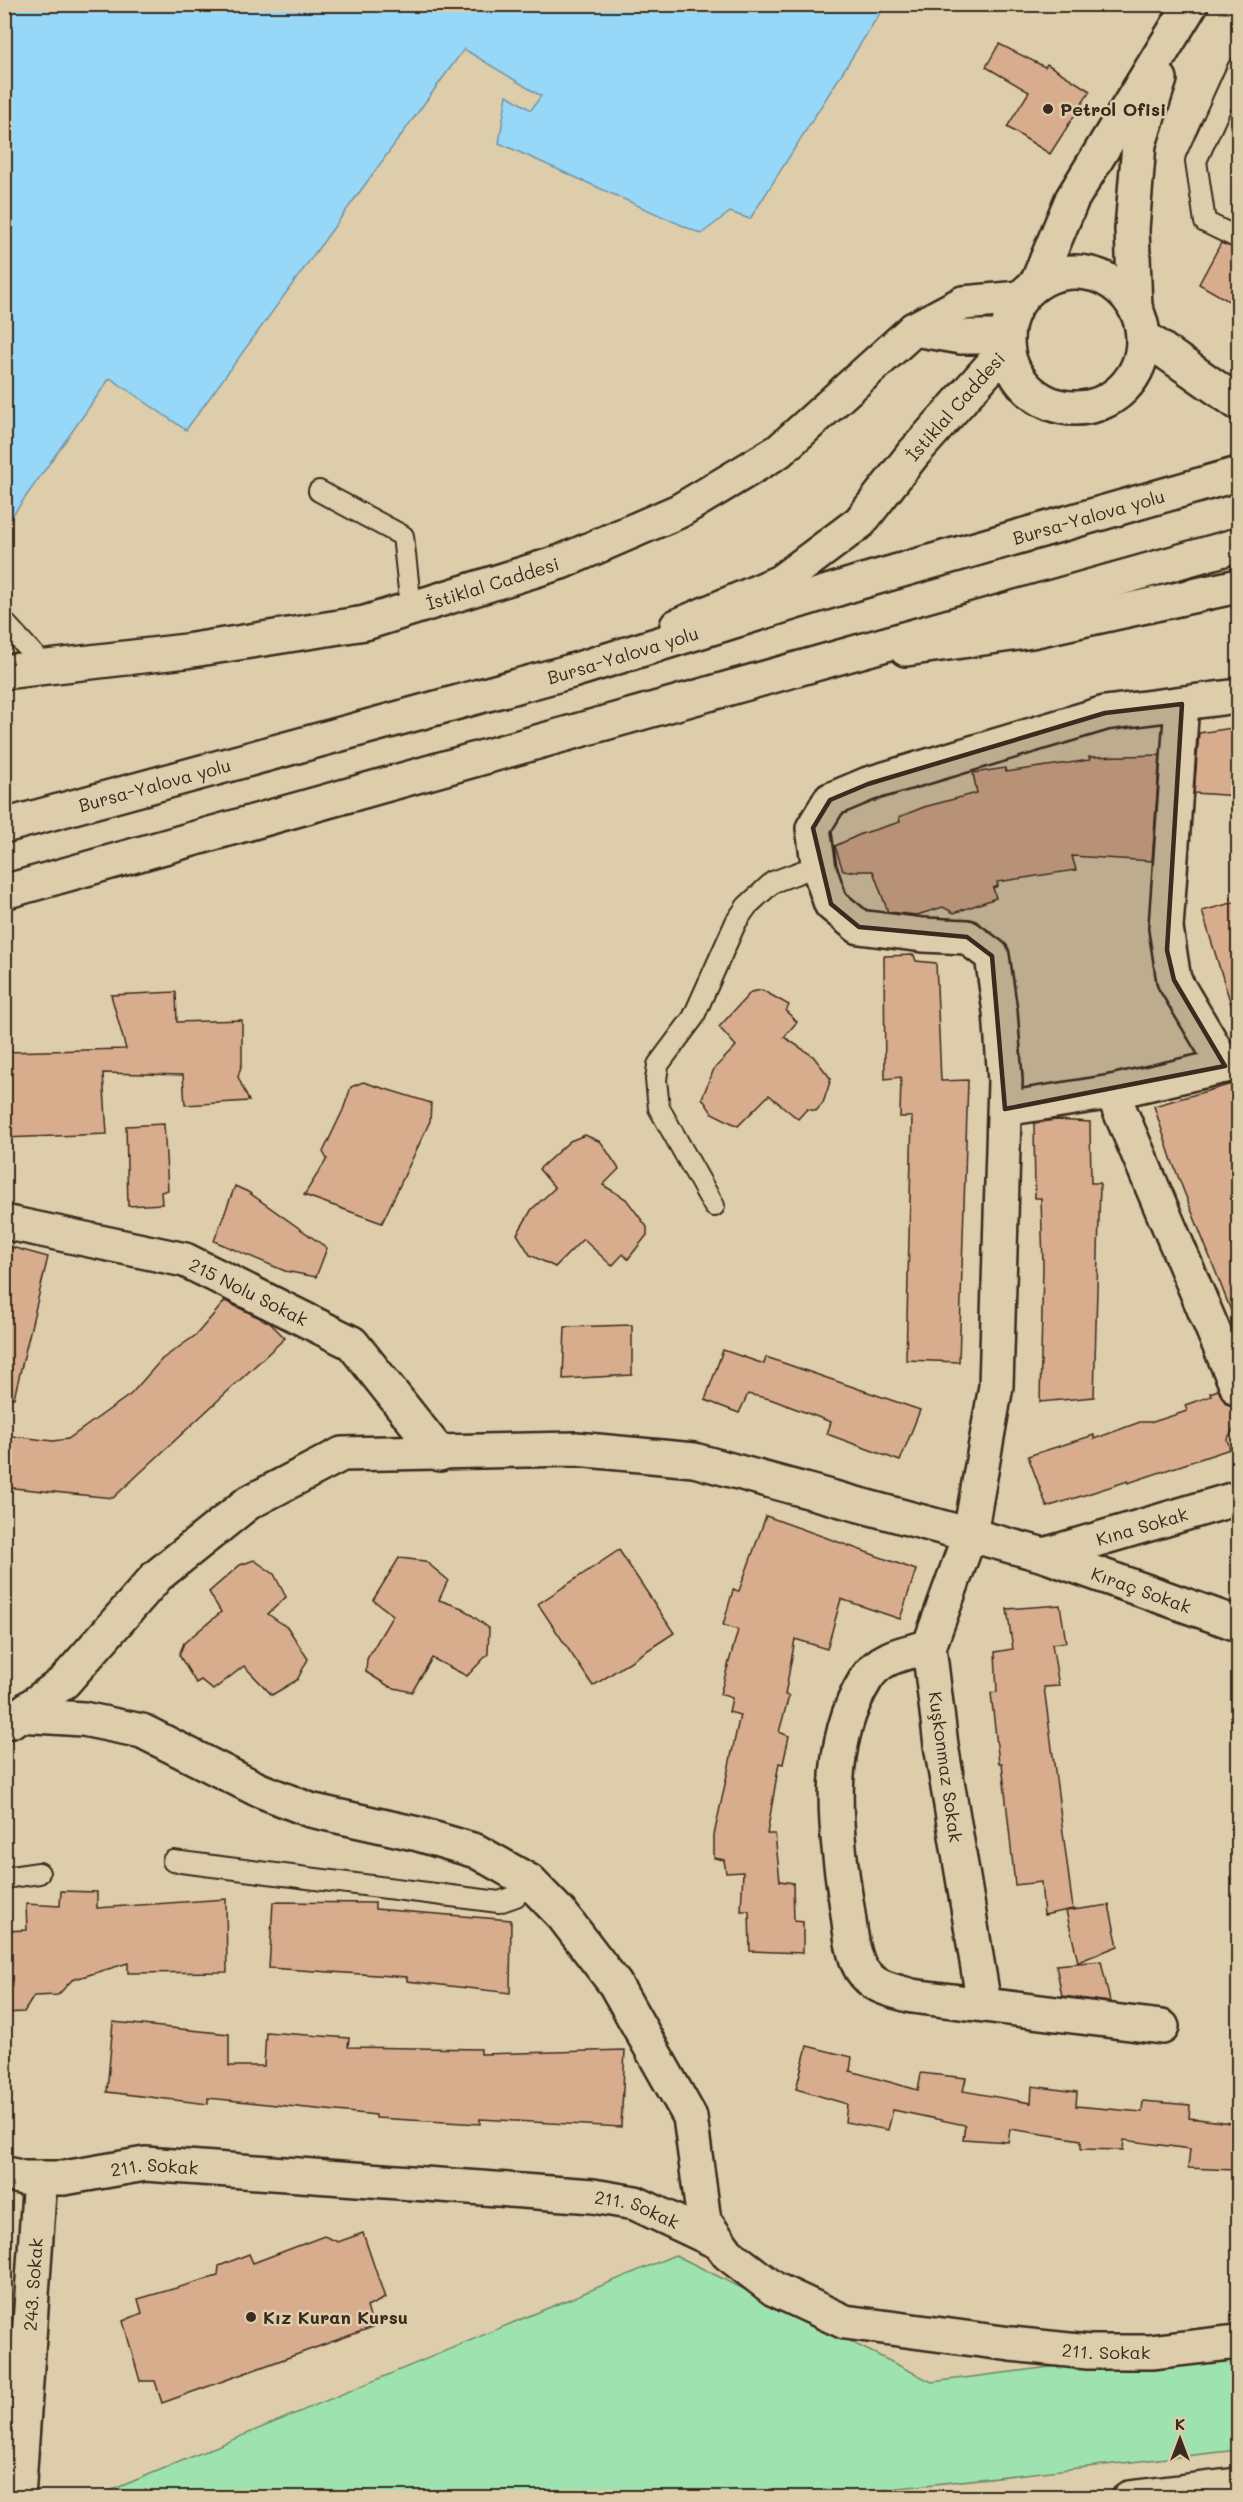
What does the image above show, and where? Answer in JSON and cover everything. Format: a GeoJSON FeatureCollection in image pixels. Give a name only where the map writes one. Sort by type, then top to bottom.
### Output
{"type":"FeatureCollection","features":[{"type":"Feature","properties":{"kind":"main road"},"geometry":{"type":"LineString","coordinates":[[1183,16],[1139,144],[1132,229],[1139,322],[1134,373],[1119,391],[1100,403],[1077,407],[1054,405],[1035,395],[1019,380],[1007,343],[1010,317],[1029,290],[1072,199],[1183,16]]}},
{"type":"Feature","properties":{"kind":"main road"},"geometry":{"type":"LineString","coordinates":[[1029,290],[1057,274],[1079,272],[1102,277],[1121,290],[1139,322],[1239,403]]}},
{"type":"Feature","properties":{"kind":"main road","name":"İstiklal Caddesi"},"geometry":{"type":"LineString","coordinates":[[4,672],[186,651],[365,622],[561,562],[679,511],[779,451],[914,329],[963,303],[1029,290]]}},
{"type":"Feature","properties":{"kind":"main road","name":"İstiklal Caddesi"},"geometry":{"type":"LineString","coordinates":[[914,329],[1007,343]]}},
{"type":"Feature","properties":{"kind":"main road","name":"İstiklal Caddesi"},"geometry":{"type":"LineString","coordinates":[[572,671],[780,582],[860,522],[913,454],[1007,343]]}},
{"type":"Feature","properties":{"kind":"main road","name":"Bursa-Yalova yolu"},"geometry":{"type":"LineString","coordinates":[[4,826],[572,671],[860,582],[1239,474]]}},
{"type":"Feature","properties":{"kind":"main road"},"geometry":{"type":"LineString","coordinates":[[4,892],[1239,545]]}},
{"type":"Feature","properties":{"kind":"main road"},"geometry":{"type":"LineString","coordinates":[[833,660],[1032,632],[1239,586]]}},
{"type":"Feature","properties":{"kind":"main road","name":"Kuşkonmaz Sokak"},"geometry":{"type":"LineString","coordinates":[[984,2004],[941,1745],[929,1647],[970,1534],[996,1386],[1005,1110],[1000,1012],[992,956],[967,937],[923,935],[859,927],[831,904],[819,869],[813,828],[830,800],[868,784],[1105,714],[1239,696]]}},
{"type":"Feature","properties":{"kind":"main road"},"geometry":{"type":"LineString","coordinates":[[1005,1110],[1112,1092],[1232,1065],[1174,980],[1167,950],[1166,928],[1182,704]]}},
{"type":"Feature","properties":{"kind":"main road"},"geometry":{"type":"LineString","coordinates":[[1112,1092],[1239,1389]]}},
{"type":"Feature","properties":{"kind":"main road","name":"215 Nolu Sokak"},"geometry":{"type":"LineString","coordinates":[[4,1222],[184,1260],[352,1343],[440,1454]]}},
{"type":"Feature","properties":{"kind":"main road","name":"Kıraç Sokak"},"geometry":{"type":"LineString","coordinates":[[12,1720],[64,1682],[157,1576],[248,1503],[342,1454],[440,1454],[576,1449],[694,1460],[1044,1555],[1239,1624]]}},
{"type":"Feature","properties":{"kind":"main road","name":"Kına Sokak"},"geometry":{"type":"LineString","coordinates":[[1044,1555],[1239,1498]]}},
{"type":"Feature","properties":{"kind":"main road"},"geometry":{"type":"LineString","coordinates":[[929,1647],[886,1658],[867,1678],[849,1717],[835,1793],[844,1891],[851,1934],[861,1968],[876,1986],[912,1996],[1162,2027]]}},
{"type":"Feature","properties":{"kind":"main road"},"geometry":{"type":"LineString","coordinates":[[12,1720],[84,1719],[142,1731],[257,1789],[310,1810],[418,1834],[476,1851],[529,1881],[563,1916],[615,1984],[690,2117],[704,2221],[720,2243]]}},
{"type":"Feature","properties":{"kind":"main road","name":"211. Sokak"},"geometry":{"type":"LineString","coordinates":[[4,2172],[23,2178],[64,2178],[145,2164],[593,2196],[635,2203],[720,2243],[728,2254],[774,2289],[844,2322],[1088,2352],[1151,2352],[1239,2342]]}},
{"type":"Feature","properties":{"kind":"main road","name":"243. Sokak"},"geometry":{"type":"LineString","coordinates":[[18,2498],[40,2178]]}},
{"type":"Feature","properties":{"kind":"main road"},"geometry":{"type":"LineString","coordinates":[[1129,2498],[1239,2485]]}},
{"type":"Feature","properties":{"kind":"lane"},"geometry":{"type":"LineString","coordinates":[[1239,68],[1196,161],[1206,222],[1239,238]]}},
{"type":"Feature","properties":{"kind":"lane"},"geometry":{"type":"LineString","coordinates":[[320,491],[403,536],[411,608]]}},
{"type":"Feature","properties":{"kind":"lane"},"geometry":{"type":"LineString","coordinates":[[4,622],[46,668]]}},
{"type":"Feature","properties":{"kind":"lane"},"geometry":{"type":"LineString","coordinates":[[714,1206],[659,1108],[656,1080],[658,1065],[693,1018],[736,922],[747,906],[773,882],[803,871],[819,869]]}},
{"type":"Feature","properties":{"kind":"lane"},"geometry":{"type":"LineString","coordinates":[[173,1861],[490,1902],[499,1902],[516,1896],[529,1881]]}},
{"type":"Feature","properties":{"kind":"lane"},"geometry":{"type":"LineString","coordinates":[[4,1878],[39,1873]]}},
{"type":"Feature","properties":{"kind":"highlighted area"},"geometry":{"type":"Polygon","coordinates":[[[1182,704],[1167,950],[1174,980],[1225,1066],[1005,1109],[992,956],[967,937],[859,927],[831,904],[813,828],[830,800],[868,784],[1105,713],[1182,704]]]}},
{"type":"Feature","properties":{"kind":"green space"},"geometry":{"type":"Polygon","coordinates":[[[675,2255],[932,2382],[1238,2343],[1238,2450],[835,2497],[93,2498],[675,2255]]]}},
{"type":"Feature","properties":{"kind":"water"},"geometry":{"type":"Polygon","coordinates":[[[5,4],[885,5],[750,219],[730,212],[701,234],[499,143],[507,95],[531,110],[541,96],[464,49],[186,430],[110,378],[5,526],[5,4]]]}},
{"type":"Feature","properties":{"kind":"building"},"geometry":{"type":"Polygon","coordinates":[[[999,44],[1045,67],[1047,64],[1090,91],[1050,154],[1007,127],[1029,92],[986,67],[999,44]]]}},
{"type":"Feature","properties":{"kind":"building"},"geometry":{"type":"Polygon","coordinates":[[[1221,243],[1239,250],[1239,307],[1199,284],[1221,243]]]}},
{"type":"Feature","properties":{"kind":"building"},"geometry":{"type":"Polygon","coordinates":[[[1239,727],[1239,796],[1194,793],[1199,733],[1239,727]]]}},
{"type":"Feature","properties":{"kind":"building"},"geometry":{"type":"Polygon","coordinates":[[[1160,755],[1152,861],[1072,856],[1076,870],[997,882],[998,886],[993,888],[996,898],[954,913],[943,907],[917,915],[888,912],[873,871],[843,871],[835,846],[861,834],[900,822],[899,817],[924,807],[977,793],[973,773],[1005,768],[1006,772],[1090,760],[1089,757],[1160,755]]]}},
{"type":"Feature","properties":{"kind":"building"},"geometry":{"type":"Polygon","coordinates":[[[1239,901],[1239,1014],[1234,1014],[1202,911],[1239,901]]]}},
{"type":"Feature","properties":{"kind":"building"},"geometry":{"type":"Polygon","coordinates":[[[914,955],[916,961],[936,963],[941,1081],[968,1080],[959,1362],[906,1360],[912,1117],[900,1117],[901,1077],[885,1079],[884,956],[914,955]]]}},
{"type":"Feature","properties":{"kind":"building"},"geometry":{"type":"Polygon","coordinates":[[[762,990],[789,1005],[786,1011],[797,1022],[784,1037],[813,1056],[831,1079],[823,1103],[816,1111],[807,1109],[798,1119],[769,1095],[738,1126],[712,1113],[702,1098],[714,1069],[736,1046],[719,1027],[751,992],[762,990]]]}},
{"type":"Feature","properties":{"kind":"building"},"geometry":{"type":"Polygon","coordinates":[[[176,992],[177,1022],[242,1020],[242,1063],[238,1077],[249,1101],[185,1105],[183,1075],[103,1073],[107,1134],[4,1138],[4,1052],[126,1049],[111,995],[176,992]]]}},
{"type":"Feature","properties":{"kind":"building"},"geometry":{"type":"Polygon","coordinates":[[[363,1082],[431,1103],[430,1121],[382,1223],[304,1195],[327,1159],[323,1152],[351,1087],[363,1082]]]}},
{"type":"Feature","properties":{"kind":"building"},"geometry":{"type":"Polygon","coordinates":[[[1239,1082],[1239,1326],[1237,1326],[1172,1161],[1154,1106],[1239,1082]]]}},
{"type":"Feature","properties":{"kind":"building"},"geometry":{"type":"Polygon","coordinates":[[[1056,1120],[1090,1122],[1091,1183],[1100,1183],[1094,1397],[1040,1402],[1043,1266],[1041,1198],[1035,1198],[1034,1123],[1056,1120]]]}},
{"type":"Feature","properties":{"kind":"building"},"geometry":{"type":"Polygon","coordinates":[[[164,1124],[168,1190],[161,1192],[162,1204],[128,1206],[126,1126],[164,1124]]]}},
{"type":"Feature","properties":{"kind":"building"},"geometry":{"type":"Polygon","coordinates":[[[585,1135],[601,1142],[619,1169],[603,1185],[626,1199],[647,1227],[647,1235],[628,1259],[623,1254],[612,1266],[583,1239],[555,1267],[530,1255],[517,1234],[532,1209],[555,1188],[539,1169],[570,1141],[585,1135]]]}},
{"type":"Feature","properties":{"kind":"building"},"geometry":{"type":"Polygon","coordinates":[[[235,1186],[248,1192],[327,1248],[316,1277],[285,1271],[214,1241],[235,1186]]]}},
{"type":"Feature","properties":{"kind":"building"},"geometry":{"type":"Polygon","coordinates":[[[4,1245],[48,1257],[14,1398],[4,1397],[4,1245]]]}},
{"type":"Feature","properties":{"kind":"building"},"geometry":{"type":"Polygon","coordinates":[[[225,1301],[270,1323],[285,1338],[113,1498],[4,1487],[4,1435],[53,1441],[68,1439],[131,1394],[162,1359],[196,1335],[225,1301]]]}},
{"type":"Feature","properties":{"kind":"building"},"geometry":{"type":"Polygon","coordinates":[[[632,1325],[632,1375],[563,1379],[565,1327],[632,1325]]]}},
{"type":"Feature","properties":{"kind":"building"},"geometry":{"type":"Polygon","coordinates":[[[723,1350],[764,1364],[766,1357],[920,1410],[900,1461],[827,1434],[831,1422],[770,1399],[748,1394],[739,1413],[705,1400],[723,1350]]]}},
{"type":"Feature","properties":{"kind":"building"},"geometry":{"type":"Polygon","coordinates":[[[1218,1390],[1226,1404],[1239,1407],[1239,1421],[1227,1439],[1230,1449],[1047,1507],[1028,1456],[1094,1435],[1094,1439],[1140,1422],[1153,1422],[1187,1411],[1185,1405],[1211,1396],[1210,1393],[1218,1390]]]}},
{"type":"Feature","properties":{"kind":"building"},"geometry":{"type":"Polygon","coordinates":[[[766,1516],[916,1570],[900,1619],[841,1599],[827,1649],[795,1639],[785,1695],[789,1696],[779,1732],[789,1736],[783,1764],[779,1763],[767,1834],[775,1834],[780,1881],[793,1883],[794,1921],[803,1922],[803,1953],[750,1951],[749,1911],[741,1911],[743,1872],[726,1873],[724,1860],[714,1858],[714,1835],[740,1715],[729,1712],[732,1698],[720,1694],[738,1630],[723,1625],[733,1590],[739,1591],[766,1516]]]}},
{"type":"Feature","properties":{"kind":"building"},"geometry":{"type":"Polygon","coordinates":[[[619,1550],[674,1633],[593,1686],[538,1604],[619,1550]]]}},
{"type":"Feature","properties":{"kind":"building"},"geometry":{"type":"Polygon","coordinates":[[[399,1558],[425,1561],[448,1580],[439,1600],[462,1608],[489,1628],[488,1654],[467,1676],[432,1658],[412,1692],[390,1687],[366,1672],[367,1659],[393,1615],[373,1600],[399,1558]]]}},
{"type":"Feature","properties":{"kind":"building"},"geometry":{"type":"Polygon","coordinates":[[[254,1560],[274,1574],[286,1597],[268,1614],[288,1628],[308,1659],[297,1680],[272,1695],[244,1666],[213,1690],[201,1680],[196,1683],[179,1655],[184,1643],[221,1612],[209,1592],[240,1565],[254,1560]]]}},
{"type":"Feature","properties":{"kind":"building"},"geometry":{"type":"Polygon","coordinates":[[[1060,1605],[1066,1642],[1052,1644],[1059,1686],[1044,1687],[1073,1909],[1044,1915],[1041,1882],[1015,1885],[1002,1763],[999,1763],[991,1693],[997,1692],[995,1652],[1013,1649],[1007,1609],[1060,1605]]]}},
{"type":"Feature","properties":{"kind":"building"},"geometry":{"type":"Polygon","coordinates":[[[61,1891],[97,1892],[97,1908],[226,1899],[227,1972],[128,1973],[128,1963],[72,1980],[58,1995],[34,1996],[24,2012],[4,2013],[4,1931],[27,1930],[26,1904],[60,1906],[61,1891]]]}},
{"type":"Feature","properties":{"kind":"building"},"geometry":{"type":"Polygon","coordinates":[[[273,1902],[375,1903],[375,1909],[511,1920],[510,1993],[407,1981],[407,1977],[269,1968],[273,1902]]]}},
{"type":"Feature","properties":{"kind":"building"},"geometry":{"type":"Polygon","coordinates":[[[1109,1905],[1118,1946],[1078,1962],[1066,1911],[1109,1905]]]}},
{"type":"Feature","properties":{"kind":"building"},"geometry":{"type":"Polygon","coordinates":[[[1101,1961],[1110,2002],[1062,1996],[1056,1965],[1101,1961]]]}},
{"type":"Feature","properties":{"kind":"building"},"geometry":{"type":"Polygon","coordinates":[[[113,2022],[229,2034],[229,2066],[264,2066],[266,2032],[349,2038],[348,2047],[481,2049],[481,2054],[625,2050],[621,2127],[480,2119],[480,2124],[376,2118],[376,2115],[208,2098],[208,2104],[107,2092],[113,2022]]]}},
{"type":"Feature","properties":{"kind":"building"},"geometry":{"type":"Polygon","coordinates":[[[807,2046],[852,2057],[850,2071],[918,2090],[921,2073],[966,2078],[963,2091],[1031,2103],[1032,2086],[1077,2092],[1076,2106],[1142,2112],[1143,2101],[1190,2105],[1189,2118],[1239,2124],[1234,2170],[1188,2168],[1190,2149],[1124,2140],[1123,2150],[1081,2149],[1081,2140],[1010,2129],[1008,2142],[963,2139],[965,2125],[893,2110],[888,2130],[845,2122],[847,2104],[796,2089],[807,2046]]]}},
{"type":"Feature","properties":{"kind":"building","name":"Kız Kuran Kursu"},"geometry":{"type":"Polygon","coordinates":[[[363,2233],[385,2298],[367,2307],[373,2327],[162,2403],[155,2381],[140,2381],[123,2321],[142,2313],[138,2299],[218,2276],[219,2266],[249,2254],[253,2263],[324,2236],[338,2242],[363,2233]]]}},
{"type":"Feature","properties":{"kind":"place","name":"Petrol Ofisi"},"geometry":{"type":"Point","coordinates":[1048,109]}},
{"type":"Feature","properties":{"kind":"place","name":"Kız Kuran Kursu"},"geometry":{"type":"Point","coordinates":[251,2317]}}]}
